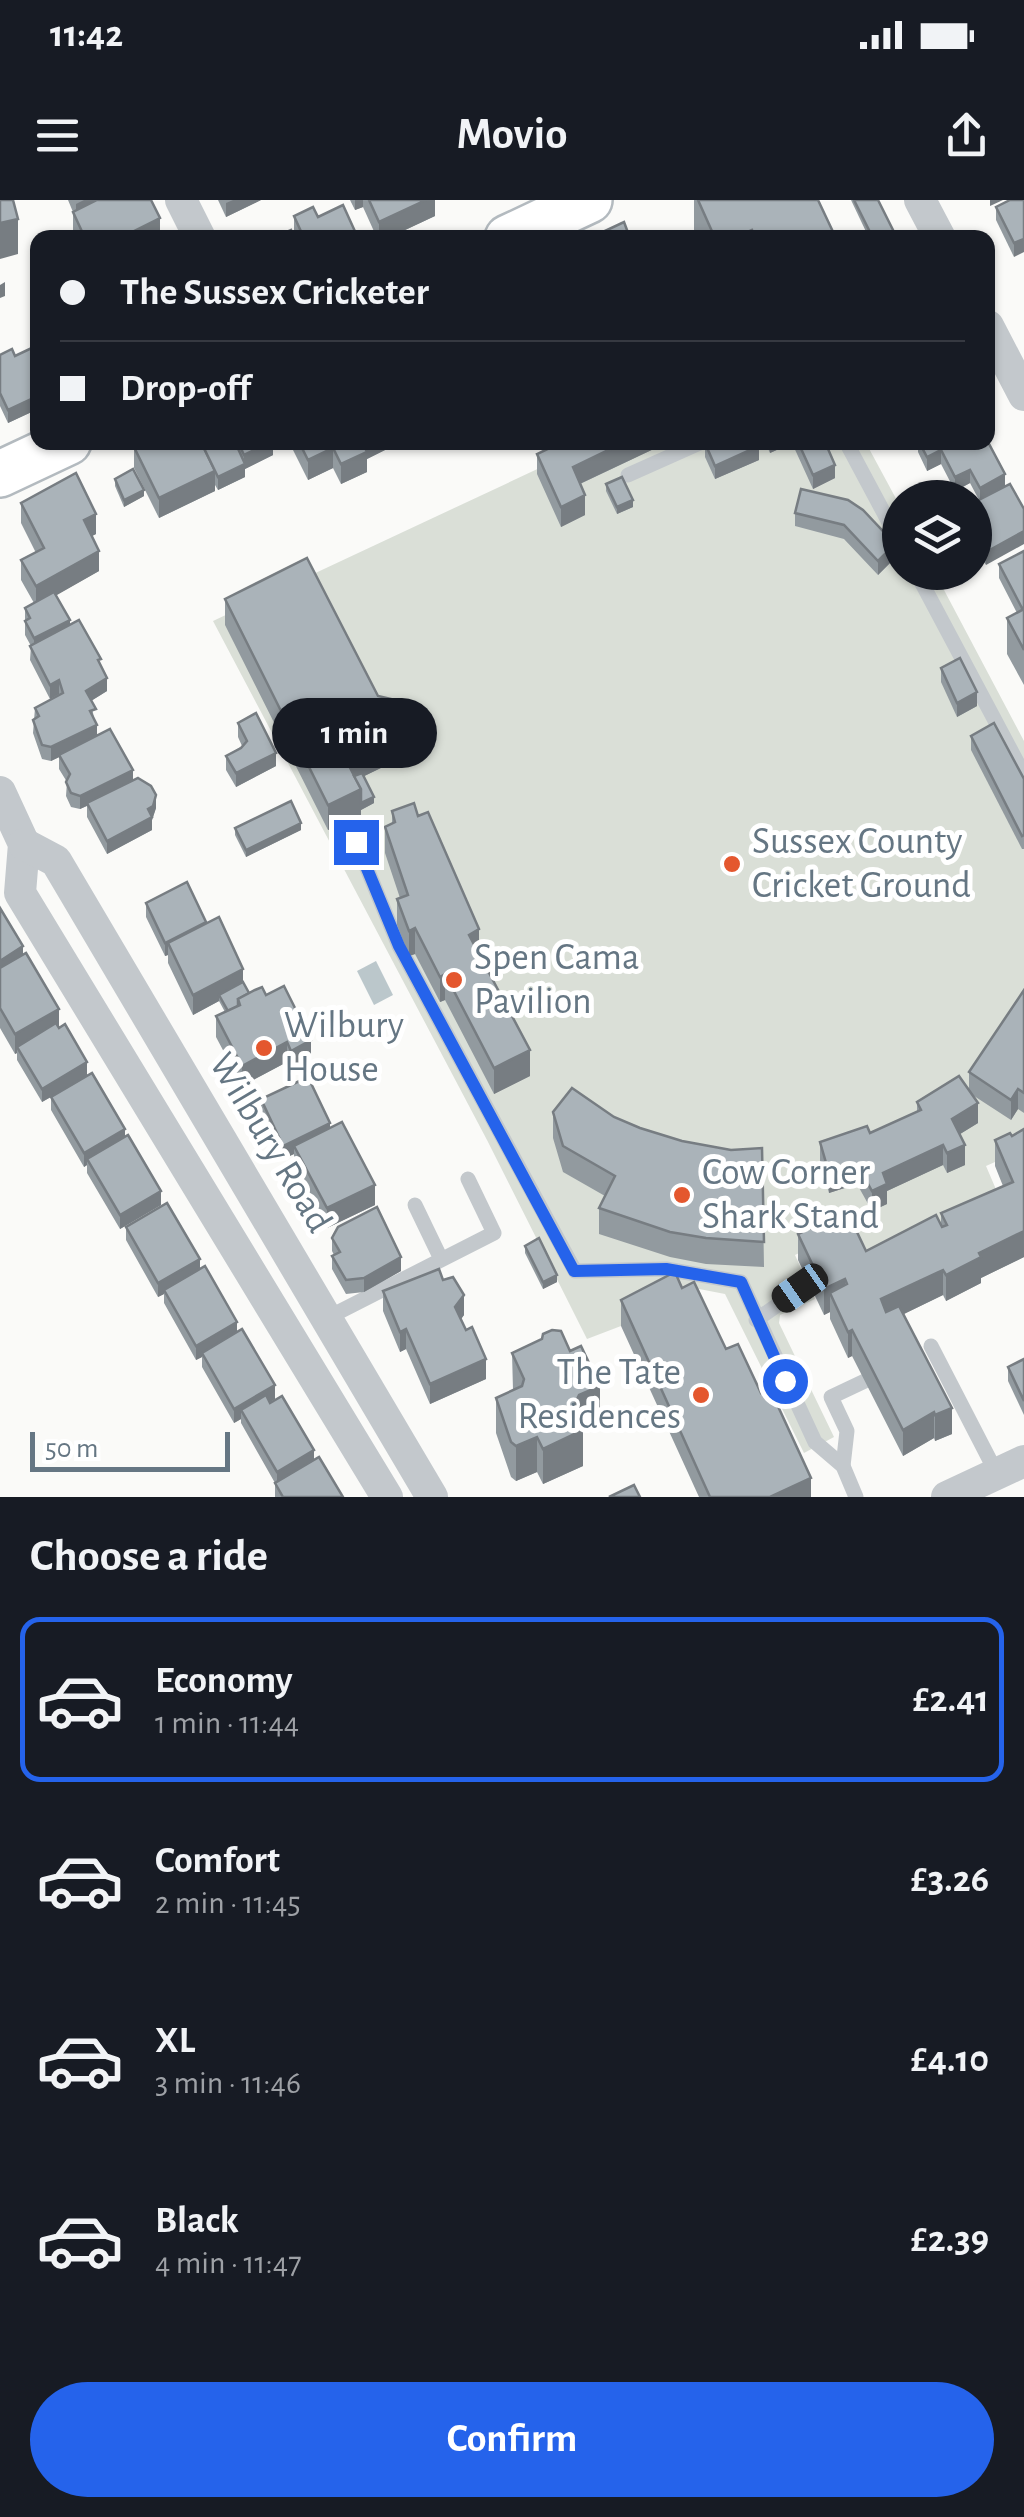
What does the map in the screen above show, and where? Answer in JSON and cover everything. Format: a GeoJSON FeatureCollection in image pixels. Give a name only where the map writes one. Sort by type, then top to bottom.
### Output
{"type":"FeatureCollection","features":[{"type":"Feature","properties":{"kind":"main road"},"geometry":{"type":"LineString","coordinates":[[525,230],[589,200]]}},
{"type":"Feature","properties":{"kind":"main road"},"geometry":{"type":"LineString","coordinates":[[0,474],[51,450]]}},
{"type":"Feature","properties":{"kind":"street"},"geometry":{"type":"LineString","coordinates":[[182,200],[196,230]]}},
{"type":"Feature","properties":{"kind":"street"},"geometry":{"type":"LineString","coordinates":[[920,200],[936,230]]}},
{"type":"Feature","properties":{"kind":"street"},"geometry":{"type":"LineString","coordinates":[[995,339],[1024,395]]}},
{"type":"Feature","properties":{"kind":"street","name":"Wilbury Road"},"geometry":{"type":"LineString","coordinates":[[0,792],[18,847],[20,893],[387,1497]]}},
{"type":"Feature","properties":{"kind":"street","name":"Wilbury Road"},"geometry":{"type":"LineString","coordinates":[[18,847],[56,860],[432,1497]]}},
{"type":"Feature","properties":{"kind":"street"},"geometry":{"type":"LineString","coordinates":[[948,1497],[1011,1467]]}},
{"type":"Feature","properties":{"kind":"lane"},"geometry":{"type":"LineString","coordinates":[[628,475],[684,450]]}},
{"type":"Feature","properties":{"kind":"lane"},"geometry":{"type":"LineString","coordinates":[[850,450],[882,509]]}},
{"type":"Feature","properties":{"kind":"lane"},"geometry":{"type":"LineString","coordinates":[[926,590],[1024,775]]}},
{"type":"Feature","properties":{"kind":"lane"},"geometry":{"type":"LineString","coordinates":[[356,842],[399,946],[574,1271],[666,1269],[741,1282],[814,1442],[844,1466]]}},
{"type":"Feature","properties":{"kind":"lane"},"geometry":{"type":"LineString","coordinates":[[327,1318],[494,1233],[468,1180]]}},
{"type":"Feature","properties":{"kind":"lane"},"geometry":{"type":"LineString","coordinates":[[415,1204],[442,1259]]}},
{"type":"Feature","properties":{"kind":"lane"},"geometry":{"type":"LineString","coordinates":[[756,1320],[809,1284]]}},
{"type":"Feature","properties":{"kind":"lane"},"geometry":{"type":"LineString","coordinates":[[931,1346],[1011,1467]]}},
{"type":"Feature","properties":{"kind":"lane"},"geometry":{"type":"LineString","coordinates":[[856,1497],[844,1466],[847,1431],[830,1397],[867,1380]]}},
{"type":"Feature","properties":{"kind":"shaded area"},"geometry":{"type":"Polygon","coordinates":[[[578,450],[870,450],[886,480],[882,480],[882,590],[944,590],[1024,741],[1024,1149],[986,1166],[1004,1208],[876,1269],[855,1226],[795,1255],[815,1299],[780,1315],[779,1323],[834,1437],[804,1453],[725,1294],[694,1288],[587,1339],[487,1140],[213,621],[578,450]]]}},
{"type":"Feature","properties":{"kind":"shaded area"},"geometry":{"type":"Polygon","coordinates":[[[376,961],[393,995],[374,1005],[357,971],[376,961]]]}},
{"type":"Feature","properties":{"kind":"building"},"geometry":{"type":"Polygon","coordinates":[[[0,200],[13,200],[18,219],[0,223],[0,200]]]}},
{"type":"Feature","properties":{"kind":"building"},"geometry":{"type":"Polygon","coordinates":[[[97,200],[151,200],[160,218],[136,230],[81,230],[73,212],[97,200]]]}},
{"type":"Feature","properties":{"kind":"building"},"geometry":{"type":"Polygon","coordinates":[[[369,200],[426,200],[379,222],[369,200]]]}},
{"type":"Feature","properties":{"kind":"building"},"geometry":{"type":"Polygon","coordinates":[[[698,200],[818,200],[832,230],[752,230],[711,230],[698,200]]]}},
{"type":"Feature","properties":{"kind":"building"},"geometry":{"type":"Polygon","coordinates":[[[854,200],[878,200],[893,230],[869,230],[854,200]]]}},
{"type":"Feature","properties":{"kind":"building"},"geometry":{"type":"Polygon","coordinates":[[[1010,200],[1024,200],[1024,239],[1014,243],[996,207],[1010,200]]]}},
{"type":"Feature","properties":{"kind":"building"},"geometry":{"type":"Polygon","coordinates":[[[343,205],[354,230],[300,230],[294,216],[313,207],[318,217],[343,205]]]}},
{"type":"Feature","properties":{"kind":"building"},"geometry":{"type":"Polygon","coordinates":[[[624,222],[627,230],[607,230],[624,222]]]}},
{"type":"Feature","properties":{"kind":"building"},"geometry":{"type":"Polygon","coordinates":[[[12,349],[15,356],[30,349],[30,400],[8,410],[0,393],[0,355],[12,349]]]}},
{"type":"Feature","properties":{"kind":"building"},"geometry":{"type":"Polygon","coordinates":[[[135,450],[205,450],[215,471],[159,498],[135,450]]]}},
{"type":"Feature","properties":{"kind":"building"},"geometry":{"type":"Polygon","coordinates":[[[205,450],[239,450],[245,464],[218,477],[205,450]]]}},
{"type":"Feature","properties":{"kind":"building"},"geometry":{"type":"Polygon","coordinates":[[[303,450],[329,450],[308,460],[303,450]]]}},
{"type":"Feature","properties":{"kind":"building"},"geometry":{"type":"Polygon","coordinates":[[[334,450],[366,450],[367,452],[341,464],[334,450]]]}},
{"type":"Feature","properties":{"kind":"building"},"geometry":{"type":"Polygon","coordinates":[[[545,450],[608,450],[573,467],[585,495],[561,507],[537,454],[545,450]]]}},
{"type":"Feature","properties":{"kind":"building"},"geometry":{"type":"Polygon","coordinates":[[[708,450],[750,450],[715,466],[708,450]]]}},
{"type":"Feature","properties":{"kind":"building"},"geometry":{"type":"Polygon","coordinates":[[[802,450],[828,450],[835,465],[813,475],[802,450]]]}},
{"type":"Feature","properties":{"kind":"building"},"geometry":{"type":"Polygon","coordinates":[[[941,450],[992,450],[1005,474],[992,481],[976,480],[970,470],[955,477],[941,450]]]}},
{"type":"Feature","properties":{"kind":"building"},"geometry":{"type":"Polygon","coordinates":[[[133,469],[144,490],[124,500],[115,479],[133,469]]]}},
{"type":"Feature","properties":{"kind":"building"},"geometry":{"type":"Polygon","coordinates":[[[76,473],[96,514],[84,520],[99,551],[36,586],[21,560],[44,548],[21,503],[76,473]]]}},
{"type":"Feature","properties":{"kind":"building"},"geometry":{"type":"Polygon","coordinates":[[[622,477],[633,500],[617,507],[606,484],[622,477]]]}},
{"type":"Feature","properties":{"kind":"building"},"geometry":{"type":"Polygon","coordinates":[[[1010,484],[1024,509],[1024,531],[992,549],[992,493],[1010,484]]]}},
{"type":"Feature","properties":{"kind":"building"},"geometry":{"type":"Polygon","coordinates":[[[801,489],[848,500],[882,530],[882,557],[878,561],[844,525],[795,513],[801,489]]]}},
{"type":"Feature","properties":{"kind":"building"},"geometry":{"type":"Polygon","coordinates":[[[1024,551],[1024,609],[1023,610],[999,564],[1024,551]]]}},
{"type":"Feature","properties":{"kind":"building"},"geometry":{"type":"Polygon","coordinates":[[[307,558],[378,696],[391,699],[393,740],[385,740],[346,760],[361,789],[328,805],[225,599],[307,558]]]}},
{"type":"Feature","properties":{"kind":"building"},"geometry":{"type":"Polygon","coordinates":[[[54,592],[70,620],[34,638],[25,621],[30,618],[25,608],[54,592]]]}},
{"type":"Feature","properties":{"kind":"building"},"geometry":{"type":"Polygon","coordinates":[[[1024,609],[1024,650],[1007,618],[1024,609]]]}},
{"type":"Feature","properties":{"kind":"building"},"geometry":{"type":"Polygon","coordinates":[[[79,620],[107,678],[86,691],[96,709],[90,711],[97,725],[51,747],[42,745],[33,720],[39,716],[35,708],[63,693],[59,680],[50,685],[30,646],[79,620]]]}},
{"type":"Feature","properties":{"kind":"building"},"geometry":{"type":"Polygon","coordinates":[[[960,658],[977,692],[957,703],[941,668],[960,658]]]}},
{"type":"Feature","properties":{"kind":"building"},"geometry":{"type":"Polygon","coordinates":[[[256,713],[276,753],[236,773],[226,756],[247,741],[238,723],[256,713]]]}},
{"type":"Feature","properties":{"kind":"building"},"geometry":{"type":"Polygon","coordinates":[[[994,723],[1024,779],[1022,836],[971,736],[994,723]]]}},
{"type":"Feature","properties":{"kind":"building"},"geometry":{"type":"Polygon","coordinates":[[[110,729],[133,770],[80,796],[71,793],[66,782],[70,774],[59,755],[110,729]]]}},
{"type":"Feature","properties":{"kind":"building"},"geometry":{"type":"Polygon","coordinates":[[[362,773],[374,797],[361,803],[361,789],[354,776],[362,773]]]}},
{"type":"Feature","properties":{"kind":"building"},"geometry":{"type":"Polygon","coordinates":[[[138,778],[151,786],[156,795],[148,809],[152,817],[107,841],[87,803],[138,778]]]}},
{"type":"Feature","properties":{"kind":"building"},"geometry":{"type":"Polygon","coordinates":[[[291,801],[301,823],[246,850],[235,828],[291,801]]]}},
{"type":"Feature","properties":{"kind":"building","name":"Spen Cama Pavilion"},"geometry":{"type":"Polygon","coordinates":[[[414,803],[418,816],[428,812],[479,929],[469,935],[530,1050],[494,1068],[445,974],[440,977],[415,928],[409,931],[397,899],[408,895],[385,827],[395,822],[392,811],[414,803]]]}},
{"type":"Feature","properties":{"kind":"building"},"geometry":{"type":"Polygon","coordinates":[[[187,882],[206,922],[165,943],[146,903],[187,882]]]}},
{"type":"Feature","properties":{"kind":"building"},"geometry":{"type":"Polygon","coordinates":[[[0,908],[23,946],[0,961],[0,908]]]}},
{"type":"Feature","properties":{"kind":"building"},"geometry":{"type":"Polygon","coordinates":[[[219,917],[243,969],[193,995],[168,943],[219,917]]]}},
{"type":"Feature","properties":{"kind":"building"},"geometry":{"type":"Polygon","coordinates":[[[26,953],[59,1009],[15,1034],[0,1008],[0,968],[26,953]]]}},
{"type":"Feature","properties":{"kind":"building"},"geometry":{"type":"Polygon","coordinates":[[[243,982],[249,993],[228,1011],[219,995],[243,982]]]}},
{"type":"Feature","properties":{"kind":"building"},"geometry":{"type":"Polygon","coordinates":[[[284,986],[311,1040],[291,1051],[287,1042],[242,1066],[216,1016],[240,1005],[238,999],[255,990],[262,987],[266,995],[284,986]]]}},
{"type":"Feature","properties":{"kind":"building"},"geometry":{"type":"Polygon","coordinates":[[[1024,990],[1024,1093],[1018,1089],[1011,1100],[969,1072],[1024,990]]]}},
{"type":"Feature","properties":{"kind":"building"},"geometry":{"type":"Polygon","coordinates":[[[56,1023],[59,1028],[65,1024],[87,1062],[42,1089],[17,1047],[56,1023]]]}},
{"type":"Feature","properties":{"kind":"building"},"geometry":{"type":"Polygon","coordinates":[[[92,1073],[125,1129],[84,1153],[51,1097],[92,1073]]]}},
{"type":"Feature","properties":{"kind":"building"},"geometry":{"type":"Polygon","coordinates":[[[959,1076],[978,1103],[952,1119],[965,1145],[947,1153],[943,1145],[883,1173],[887,1184],[872,1191],[857,1164],[829,1173],[820,1142],[867,1126],[870,1133],[921,1110],[917,1102],[959,1076]]]}},
{"type":"Feature","properties":{"kind":"building"},"geometry":{"type":"Polygon","coordinates":[[[308,1077],[330,1123],[283,1146],[261,1099],[308,1077]]]}},
{"type":"Feature","properties":{"kind":"building","name":"Cow Corner Shark Stand"},"geometry":{"type":"Polygon","coordinates":[[[572,1088],[614,1117],[640,1128],[731,1150],[762,1148],[764,1242],[670,1232],[599,1208],[615,1176],[563,1146],[553,1112],[572,1088]]]}},
{"type":"Feature","properties":{"kind":"building"},"geometry":{"type":"Polygon","coordinates":[[[342,1122],[375,1185],[327,1208],[294,1146],[342,1122]]]}},
{"type":"Feature","properties":{"kind":"building"},"geometry":{"type":"Polygon","coordinates":[[[1024,1129],[1024,1231],[946,1275],[943,1270],[881,1299],[886,1312],[899,1306],[952,1408],[935,1415],[934,1412],[903,1430],[830,1293],[847,1284],[845,1279],[824,1289],[798,1234],[847,1211],[866,1251],[936,1215],[942,1227],[947,1225],[941,1213],[1013,1182],[995,1140],[1024,1129]]]}},
{"type":"Feature","properties":{"kind":"building"},"geometry":{"type":"Polygon","coordinates":[[[128,1135],[161,1191],[120,1215],[87,1159],[128,1135]]]}},
{"type":"Feature","properties":{"kind":"building"},"geometry":{"type":"Polygon","coordinates":[[[167,1203],[200,1259],[158,1283],[126,1227],[167,1203]]]}},
{"type":"Feature","properties":{"kind":"building"},"geometry":{"type":"Polygon","coordinates":[[[377,1207],[401,1257],[364,1278],[346,1280],[332,1256],[340,1252],[332,1238],[338,1227],[377,1207]]]}},
{"type":"Feature","properties":{"kind":"building"},"geometry":{"type":"Polygon","coordinates":[[[539,1238],[557,1275],[543,1282],[525,1246],[539,1238]]]}},
{"type":"Feature","properties":{"kind":"building"},"geometry":{"type":"Polygon","coordinates":[[[205,1266],[237,1322],[196,1346],[164,1290],[205,1266]]]}},
{"type":"Feature","properties":{"kind":"building"},"geometry":{"type":"Polygon","coordinates":[[[439,1269],[443,1280],[453,1277],[464,1295],[455,1307],[466,1330],[472,1327],[486,1359],[430,1384],[406,1329],[400,1332],[383,1291],[439,1269]]]}},
{"type":"Feature","properties":{"kind":"building","name":"The Tate Residences"},"geometry":{"type":"Polygon","coordinates":[[[675,1272],[682,1288],[694,1282],[726,1349],[738,1344],[761,1393],[770,1389],[811,1478],[770,1497],[710,1497],[621,1300],[675,1272]]]}},
{"type":"Feature","properties":{"kind":"building"},"geometry":{"type":"Polygon","coordinates":[[[242,1329],[275,1385],[234,1409],[202,1353],[242,1329]]]}},
{"type":"Feature","properties":{"kind":"building"},"geometry":{"type":"Polygon","coordinates":[[[552,1330],[561,1331],[570,1351],[581,1346],[600,1386],[579,1395],[573,1408],[583,1430],[543,1449],[537,1437],[516,1446],[511,1442],[496,1398],[522,1386],[524,1379],[512,1353],[552,1330]]]}},
{"type":"Feature","properties":{"kind":"building"},"geometry":{"type":"Polygon","coordinates":[[[1024,1359],[1024,1401],[1008,1367],[1024,1359]]]}},
{"type":"Feature","properties":{"kind":"building"},"geometry":{"type":"Polygon","coordinates":[[[266,1395],[270,1403],[282,1396],[314,1450],[277,1472],[241,1410],[266,1395]]]}},
{"type":"Feature","properties":{"kind":"building"},"geometry":{"type":"Polygon","coordinates":[[[319,1457],[343,1497],[283,1497],[275,1483],[319,1457]]]}},
{"type":"Feature","properties":{"kind":"building"},"geometry":{"type":"Polygon","coordinates":[[[634,1485],[640,1497],[609,1497],[634,1485]]]}},
{"type":"Feature","properties":{"kind":"place","name":"Sussex County Cricket Ground"},"geometry":{"type":"Point","coordinates":[732,864]}},
{"type":"Feature","properties":{"kind":"place","name":"Spen Cama Pavilion"},"geometry":{"type":"Point","coordinates":[454,980]}},
{"type":"Feature","properties":{"kind":"place","name":"Wilbury House"},"geometry":{"type":"Point","coordinates":[264,1048]}},
{"type":"Feature","properties":{"kind":"place","name":"Cow Corner Shark Stand"},"geometry":{"type":"Point","coordinates":[682,1195]}},
{"type":"Feature","properties":{"kind":"place","name":"The Tate Residences"},"geometry":{"type":"Point","coordinates":[701,1395]}},
{"type":"Feature","properties":{"kind":"route"},"geometry":{"type":"LineString","coordinates":[[356,842],[399,946],[574,1271],[666,1269],[741,1282],[785,1381]]}}]}
